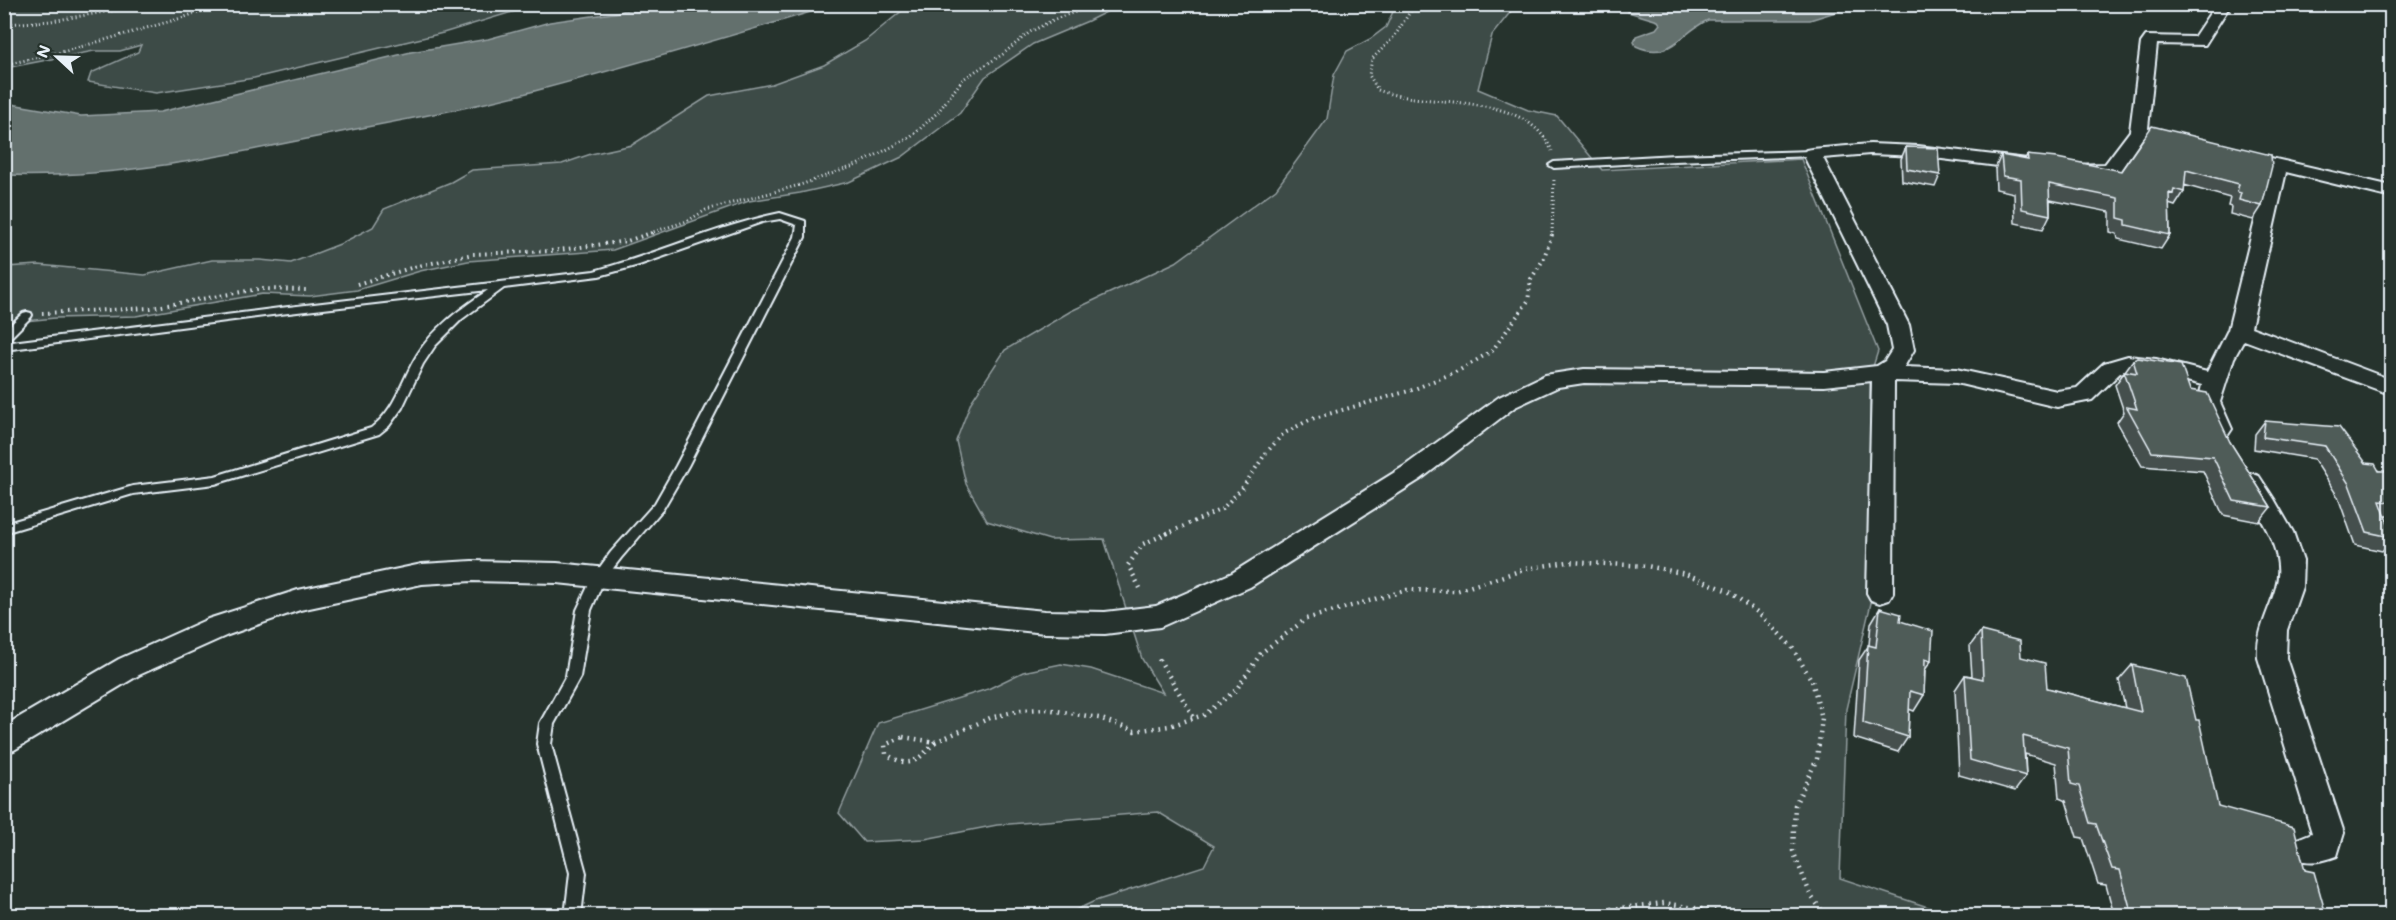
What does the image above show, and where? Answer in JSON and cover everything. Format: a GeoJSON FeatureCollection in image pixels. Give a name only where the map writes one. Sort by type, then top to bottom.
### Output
{"type":"FeatureCollection","features":[{"type":"Feature","properties":{"kind":"street"},"geometry":{"type":"LineString","coordinates":[[1883,374],[1893,366],[1903,350],[1898,325],[1812,154],[1870,149],[1906,150],[2051,166],[2105,170],[2112,168],[2139,131],[2149,43],[2152,39],[2199,42],[2224,4]]}},
{"type":"Feature","properties":{"kind":"street"},"geometry":{"type":"LineString","coordinates":[[2139,131],[2197,146]]}},
{"type":"Feature","properties":{"kind":"street"},"geometry":{"type":"LineString","coordinates":[[2220,151],[2391,192]]}},
{"type":"Feature","properties":{"kind":"street"},"geometry":{"type":"LineString","coordinates":[[2278,165],[2239,330],[2223,358],[2209,402],[2233,458],[2268,507],[2289,555],[2291,571],[2289,585],[2271,638],[2272,656],[2279,685],[2328,833],[2326,846],[2308,849]]}},
{"type":"Feature","properties":{"kind":"street"},"geometry":{"type":"LineString","coordinates":[[2239,330],[2391,388]]}},
{"type":"Feature","properties":{"kind":"street"},"geometry":{"type":"LineString","coordinates":[[4,741],[129,667],[218,627],[298,600],[432,573],[472,571],[558,573],[1045,622],[1105,623],[1160,616],[1241,580],[1412,473],[1507,402],[1553,380],[1584,376],[1824,379],[1883,374],[1956,376],[2057,399],[2084,395],[2112,368],[2128,363],[2156,366],[2214,381]]}},
{"type":"Feature","properties":{"kind":"street"},"geometry":{"type":"LineString","coordinates":[[1880,593],[1883,374]]}},
{"type":"Feature","properties":{"kind":"lane"},"geometry":{"type":"LineString","coordinates":[[1554,165],[1695,157],[1812,154]]}},
{"type":"Feature","properties":{"kind":"lane"},"geometry":{"type":"LineString","coordinates":[[4,347],[280,311],[595,274],[635,263],[760,220],[780,216],[801,223],[800,237],[682,466],[659,506],[599,578],[584,610],[573,677],[547,723],[544,744],[578,873],[573,915]]}},
{"type":"Feature","properties":{"kind":"lane"},"geometry":{"type":"LineString","coordinates":[[4,529],[133,490],[215,480],[375,431],[387,423],[398,411],[422,356],[434,340],[464,313],[500,286]]}},
{"type":"Feature","properties":{"kind":"lane"},"geometry":{"type":"LineString","coordinates":[[4,338],[27,315]]}},
{"type":"Feature","properties":{"kind":"path"},"geometry":{"type":"LineString","coordinates":[[4,24],[51,21],[152,4]]}},
{"type":"Feature","properties":{"kind":"path"},"geometry":{"type":"LineString","coordinates":[[4,65],[55,56],[180,19],[219,4]]}},
{"type":"Feature","properties":{"kind":"path"},"geometry":{"type":"LineString","coordinates":[[349,287],[414,267],[473,254],[551,251],[627,241],[687,221],[706,210],[800,185],[857,165],[911,137],[938,112],[963,79],[1003,54],[1030,32],[1055,19],[1098,4]]}},
{"type":"Feature","properties":{"kind":"path"},"geometry":{"type":"LineString","coordinates":[[1140,588],[1128,565],[1143,544],[1222,510],[1283,434],[1311,419],[1412,390],[1460,370],[1491,351],[1515,322],[1528,301],[1531,279],[1543,260],[1554,228],[1554,165],[1551,145],[1539,131],[1519,117],[1450,100],[1412,99],[1378,90],[1369,75],[1372,59],[1394,37],[1415,4]]}},
{"type":"Feature","properties":{"kind":"path"},"geometry":{"type":"LineString","coordinates":[[27,315],[58,311],[150,308],[258,289],[312,290]]}},
{"type":"Feature","properties":{"kind":"path"},"geometry":{"type":"LineString","coordinates":[[935,742],[912,735],[896,737],[885,745],[886,754],[900,763],[917,761],[935,742],[990,718],[1021,710],[1046,709],[1099,718],[1134,731],[1170,726],[1204,716],[1236,690],[1262,653],[1305,619],[1407,590],[1456,591],[1529,568],[1568,562],[1647,566],[1686,574],[1728,591],[1760,614],[1792,647],[1812,681],[1822,718],[1817,759],[1795,805],[1793,851],[1811,896],[1826,915]]}},
{"type":"Feature","properties":{"kind":"path"},"geometry":{"type":"LineString","coordinates":[[1159,659],[1194,718]]}},
{"type":"Feature","properties":{"kind":"path"},"geometry":{"type":"LineString","coordinates":[[1384,915],[1491,909],[1559,915],[1664,903],[1743,915]]}},
{"type":"Feature","properties":{"kind":"shaded area"},"geometry":{"type":"Polygon","coordinates":[[[642,4],[834,5],[579,79],[444,112],[177,163],[91,173],[5,175],[5,103],[81,116],[160,112],[411,52],[488,39],[550,22],[620,12],[642,4]]]}},
{"type":"Feature","properties":{"kind":"shaded area"},"geometry":{"type":"Polygon","coordinates":[[[1628,4],[1858,5],[1810,20],[1708,20],[1667,48],[1648,50],[1636,46],[1634,42],[1636,36],[1656,29],[1660,24],[1658,21],[1628,12],[1628,4]]]}},
{"type":"Feature","properties":{"kind":"shaded area"},"geometry":{"type":"Polygon","coordinates":[[[4,5],[535,5],[443,33],[254,78],[156,93],[88,82],[91,73],[138,52],[141,45],[120,51],[94,51],[5,68],[4,5]]]}},
{"type":"Feature","properties":{"kind":"shaded area"},"geometry":{"type":"Polygon","coordinates":[[[909,5],[1120,5],[1033,44],[985,77],[960,113],[902,157],[849,182],[749,201],[613,250],[468,261],[420,271],[357,290],[310,296],[262,294],[136,316],[55,318],[5,323],[5,267],[39,265],[145,275],[212,260],[260,260],[291,263],[340,244],[373,227],[384,209],[451,182],[472,170],[562,164],[591,154],[632,145],[709,96],[772,84],[824,65],[865,41],[909,5]]]}},
{"type":"Feature","properties":{"kind":"shaded area"},"geometry":{"type":"Polygon","coordinates":[[[1396,5],[1516,5],[1492,35],[1478,89],[1528,110],[1557,116],[1602,170],[1801,159],[1878,351],[1870,376],[1871,603],[1846,709],[1840,878],[1952,915],[1065,915],[1095,901],[1204,866],[1214,846],[1158,812],[997,825],[925,839],[864,842],[839,813],[878,723],[988,689],[1023,672],[1061,664],[1091,669],[1163,693],[1142,659],[1104,539],[1050,540],[987,521],[966,484],[956,441],[971,402],[1005,350],[1071,311],[1176,262],[1276,189],[1327,119],[1334,75],[1347,51],[1370,39],[1386,27],[1396,5]]]}},
{"type":"Feature","properties":{"kind":"building"},"geometry":{"type":"Polygon","coordinates":[[[2152,126],[2271,155],[2272,166],[2262,206],[2239,200],[2241,193],[2237,192],[2239,184],[2186,170],[2184,192],[2174,189],[2173,194],[2169,193],[2170,235],[2126,225],[2126,220],[2118,218],[2118,198],[2049,184],[2050,215],[2022,209],[2021,179],[2003,176],[2001,155],[2028,160],[2027,155],[2057,158],[2121,171],[2152,126]]]}},
{"type":"Feature","properties":{"kind":"building"},"geometry":{"type":"Polygon","coordinates":[[[1906,147],[1938,148],[1940,175],[1907,169],[1906,147]]]}},
{"type":"Feature","properties":{"kind":"building"},"geometry":{"type":"Polygon","coordinates":[[[2138,358],[2181,365],[2190,390],[2207,393],[2230,442],[2271,507],[2234,501],[2213,457],[2152,452],[2127,407],[2137,409],[2124,371],[2137,373],[2133,360],[2138,358]]]}},
{"type":"Feature","properties":{"kind":"building"},"geometry":{"type":"Polygon","coordinates":[[[2265,421],[2339,427],[2366,463],[2375,464],[2379,471],[2387,471],[2391,477],[2391,502],[2380,501],[2391,537],[2367,532],[2349,484],[2325,446],[2263,437],[2265,421]]]}},
{"type":"Feature","properties":{"kind":"building"},"geometry":{"type":"Polygon","coordinates":[[[1880,608],[1901,614],[1900,621],[1933,631],[1931,661],[1925,659],[1924,695],[1910,691],[1908,737],[1863,723],[1868,645],[1876,647],[1880,608]]]}},
{"type":"Feature","properties":{"kind":"building"},"geometry":{"type":"Polygon","coordinates":[[[1981,631],[2020,641],[2021,657],[2045,663],[2047,688],[2141,712],[2132,665],[2186,678],[2196,720],[2199,720],[2218,806],[2294,827],[2305,870],[2314,872],[2325,911],[2321,910],[2323,915],[2132,915],[2120,870],[2112,869],[2096,824],[2090,823],[2079,786],[2071,784],[2068,748],[2023,736],[2026,776],[1970,760],[1965,675],[1983,679],[1981,631]]]}}]}
